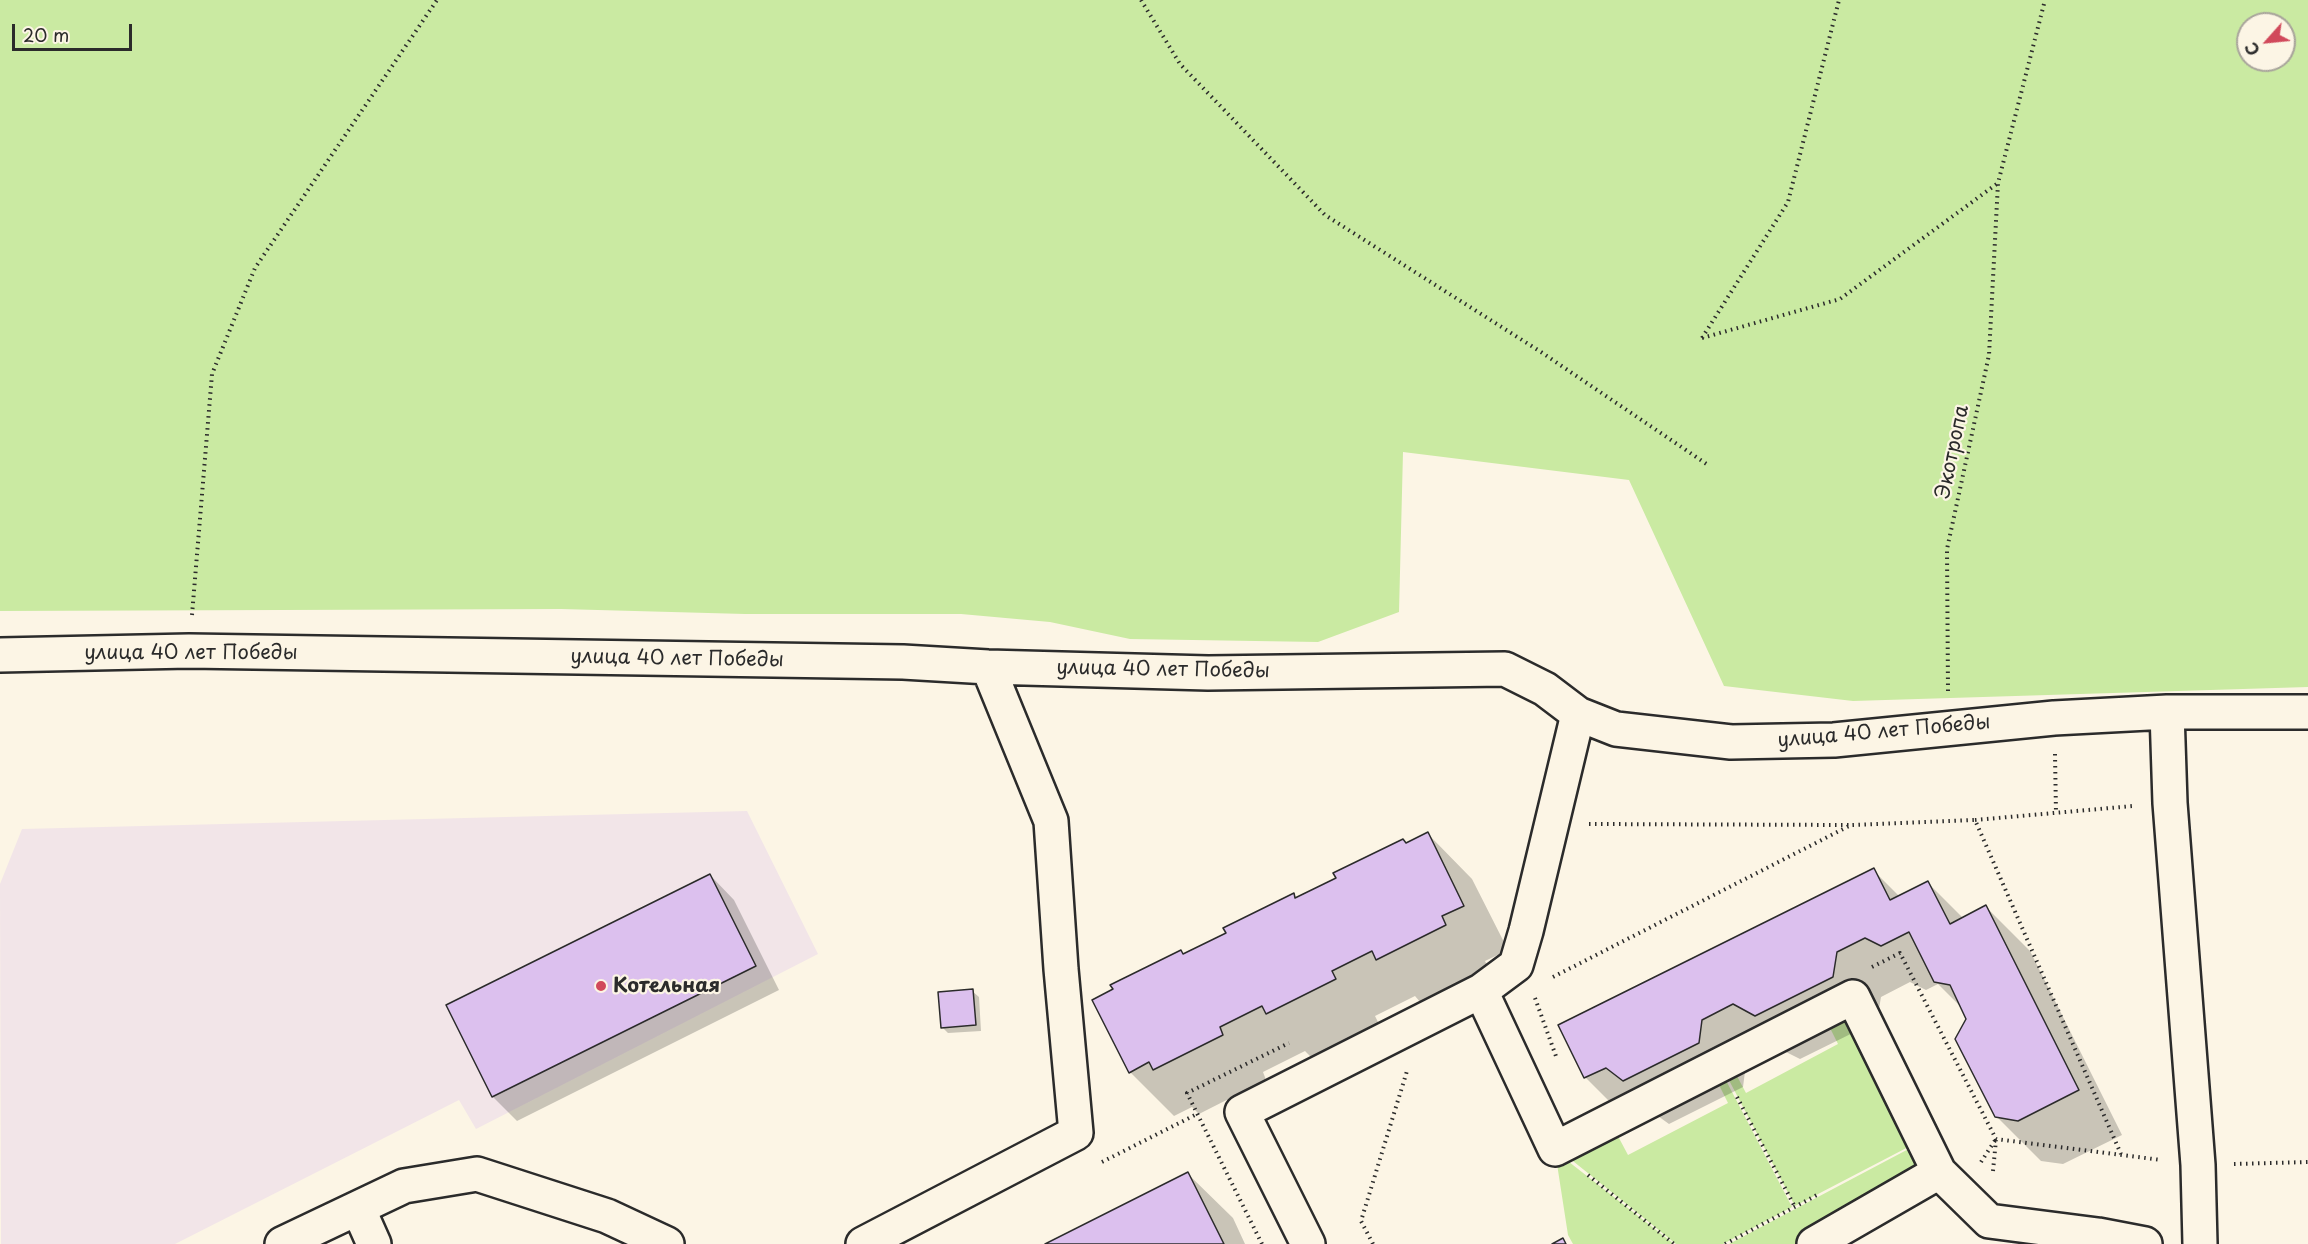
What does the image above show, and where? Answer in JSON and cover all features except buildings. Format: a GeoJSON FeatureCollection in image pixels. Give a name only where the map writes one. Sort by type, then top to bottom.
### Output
{"type":"FeatureCollection","features":[{"type":"Feature","properties":{"kind":"street","name":"улица 40 лет Победы"},"geometry":{"type":"LineString","coordinates":[[0,655],[189,651],[903,662],[987,667],[1208,673],[1505,669],[1545,688],[1578,714],[1616,729],[1731,742],[1834,740],[2047,718],[2167,712],[2308,712]]}},
{"type":"Feature","properties":{"kind":"street"},"geometry":{"type":"LineString","coordinates":[[863,1244],[1076,1133],[1061,969],[1051,821],[987,667]]}},
{"type":"Feature","properties":{"kind":"street"},"geometry":{"type":"LineString","coordinates":[[2167,712],[2170,803],[2198,1165],[2200,1244]]}},
{"type":"Feature","properties":{"kind":"street"},"geometry":{"type":"LineString","coordinates":[[1308,1244],[1242,1112],[1481,991],[1516,965],[1527,931],[1578,714]]}},
{"type":"Feature","properties":{"kind":"street"},"geometry":{"type":"LineString","coordinates":[[1481,991],[1555,1149],[1852,997],[1939,1172],[1989,1221],[2098,1235],[2145,1244]]}},
{"type":"Feature","properties":{"kind":"street"},"geometry":{"type":"LineString","coordinates":[[1814,1244],[1939,1172]]}},
{"type":"Feature","properties":{"kind":"street"},"geometry":{"type":"LineString","coordinates":[[282,1244],[404,1186],[477,1174],[607,1216],[667,1244]]}},
{"type":"Feature","properties":{"kind":"street"},"geometry":{"type":"LineString","coordinates":[[358,1208],[374,1244]]}},
{"type":"Feature","properties":{"kind":"path"},"geometry":{"type":"LineString","coordinates":[[189,651],[212,374],[255,268],[437,0]]}},
{"type":"Feature","properties":{"kind":"path"},"geometry":{"type":"LineString","coordinates":[[1141,0],[1180,64],[1325,215],[1540,352],[1708,465]]}},
{"type":"Feature","properties":{"kind":"path"},"geometry":{"type":"LineString","coordinates":[[1839,0],[1788,202],[1701,338],[1840,299],[1998,183]]}},
{"type":"Feature","properties":{"kind":"path","name":"Экотропа"},"geometry":{"type":"LineString","coordinates":[[1948,727],[1947,549],[1989,355],[1998,183],[2045,0]]}},
{"type":"Feature","properties":{"kind":"path"},"geometry":{"type":"LineString","coordinates":[[1975,820],[2170,803]]}},
{"type":"Feature","properties":{"kind":"path"},"geometry":{"type":"LineString","coordinates":[[1586,834],[1589,824],[1851,825]]}},
{"type":"Feature","properties":{"kind":"path"},"geometry":{"type":"LineString","coordinates":[[1373,1244],[1361,1221],[1423,1020]]}},
{"type":"Feature","properties":{"kind":"path"},"geometry":{"type":"LineString","coordinates":[[1720,1065],[1795,1207]]}},
{"type":"Feature","properties":{"kind":"path"},"geometry":{"type":"LineString","coordinates":[[1197,1114],[1262,1244]]}},
{"type":"Feature","properties":{"kind":"path"},"geometry":{"type":"LineString","coordinates":[[1555,1149],[1674,1244]]}},
{"type":"Feature","properties":{"kind":"path"},"geometry":{"type":"LineString","coordinates":[[2198,1165],[2308,1162]]}},
{"type":"Feature","properties":{"kind":"shaded area"},"geometry":{"type":"Polygon","coordinates":[[[747,811],[818,954],[476,1129],[459,1100],[175,1244],[1,1244],[0,884],[22,829],[747,811]]]}},
{"type":"Feature","properties":{"kind":"green space"},"geometry":{"type":"Polygon","coordinates":[[[0,0],[2308,0],[2308,687],[1853,701],[1724,686],[1629,480],[1403,452],[1399,612],[1318,642],[1130,639],[1050,622],[961,614],[745,614],[561,609],[0,611],[0,0]]]}},
{"type":"Feature","properties":{"kind":"green space"},"geometry":{"type":"Polygon","coordinates":[[[1845,1004],[1916,1143],[1795,1206],[1721,1065],[1729,1061],[1746,1093],[1838,1044],[1824,1016],[1845,1004]]]}},
{"type":"Feature","properties":{"kind":"green space"},"geometry":{"type":"Polygon","coordinates":[[[1719,1067],[1792,1207],[1723,1244],[1676,1244],[1558,1149],[1611,1123],[1628,1155],[1728,1103],[1712,1071],[1719,1067]]]}},
{"type":"Feature","properties":{"kind":"green space"},"geometry":{"type":"Polygon","coordinates":[[[1918,1144],[1932,1174],[1809,1244],[1729,1244],[1918,1144]]]}},
{"type":"Feature","properties":{"kind":"green space"},"geometry":{"type":"Polygon","coordinates":[[[1555,1151],[1674,1244],[1573,1244],[1568,1235],[1555,1151]]]}},
{"type":"Feature","properties":{"kind":"place","name":"Котельная"},"geometry":{"type":"Point","coordinates":[601,986]}}]}
